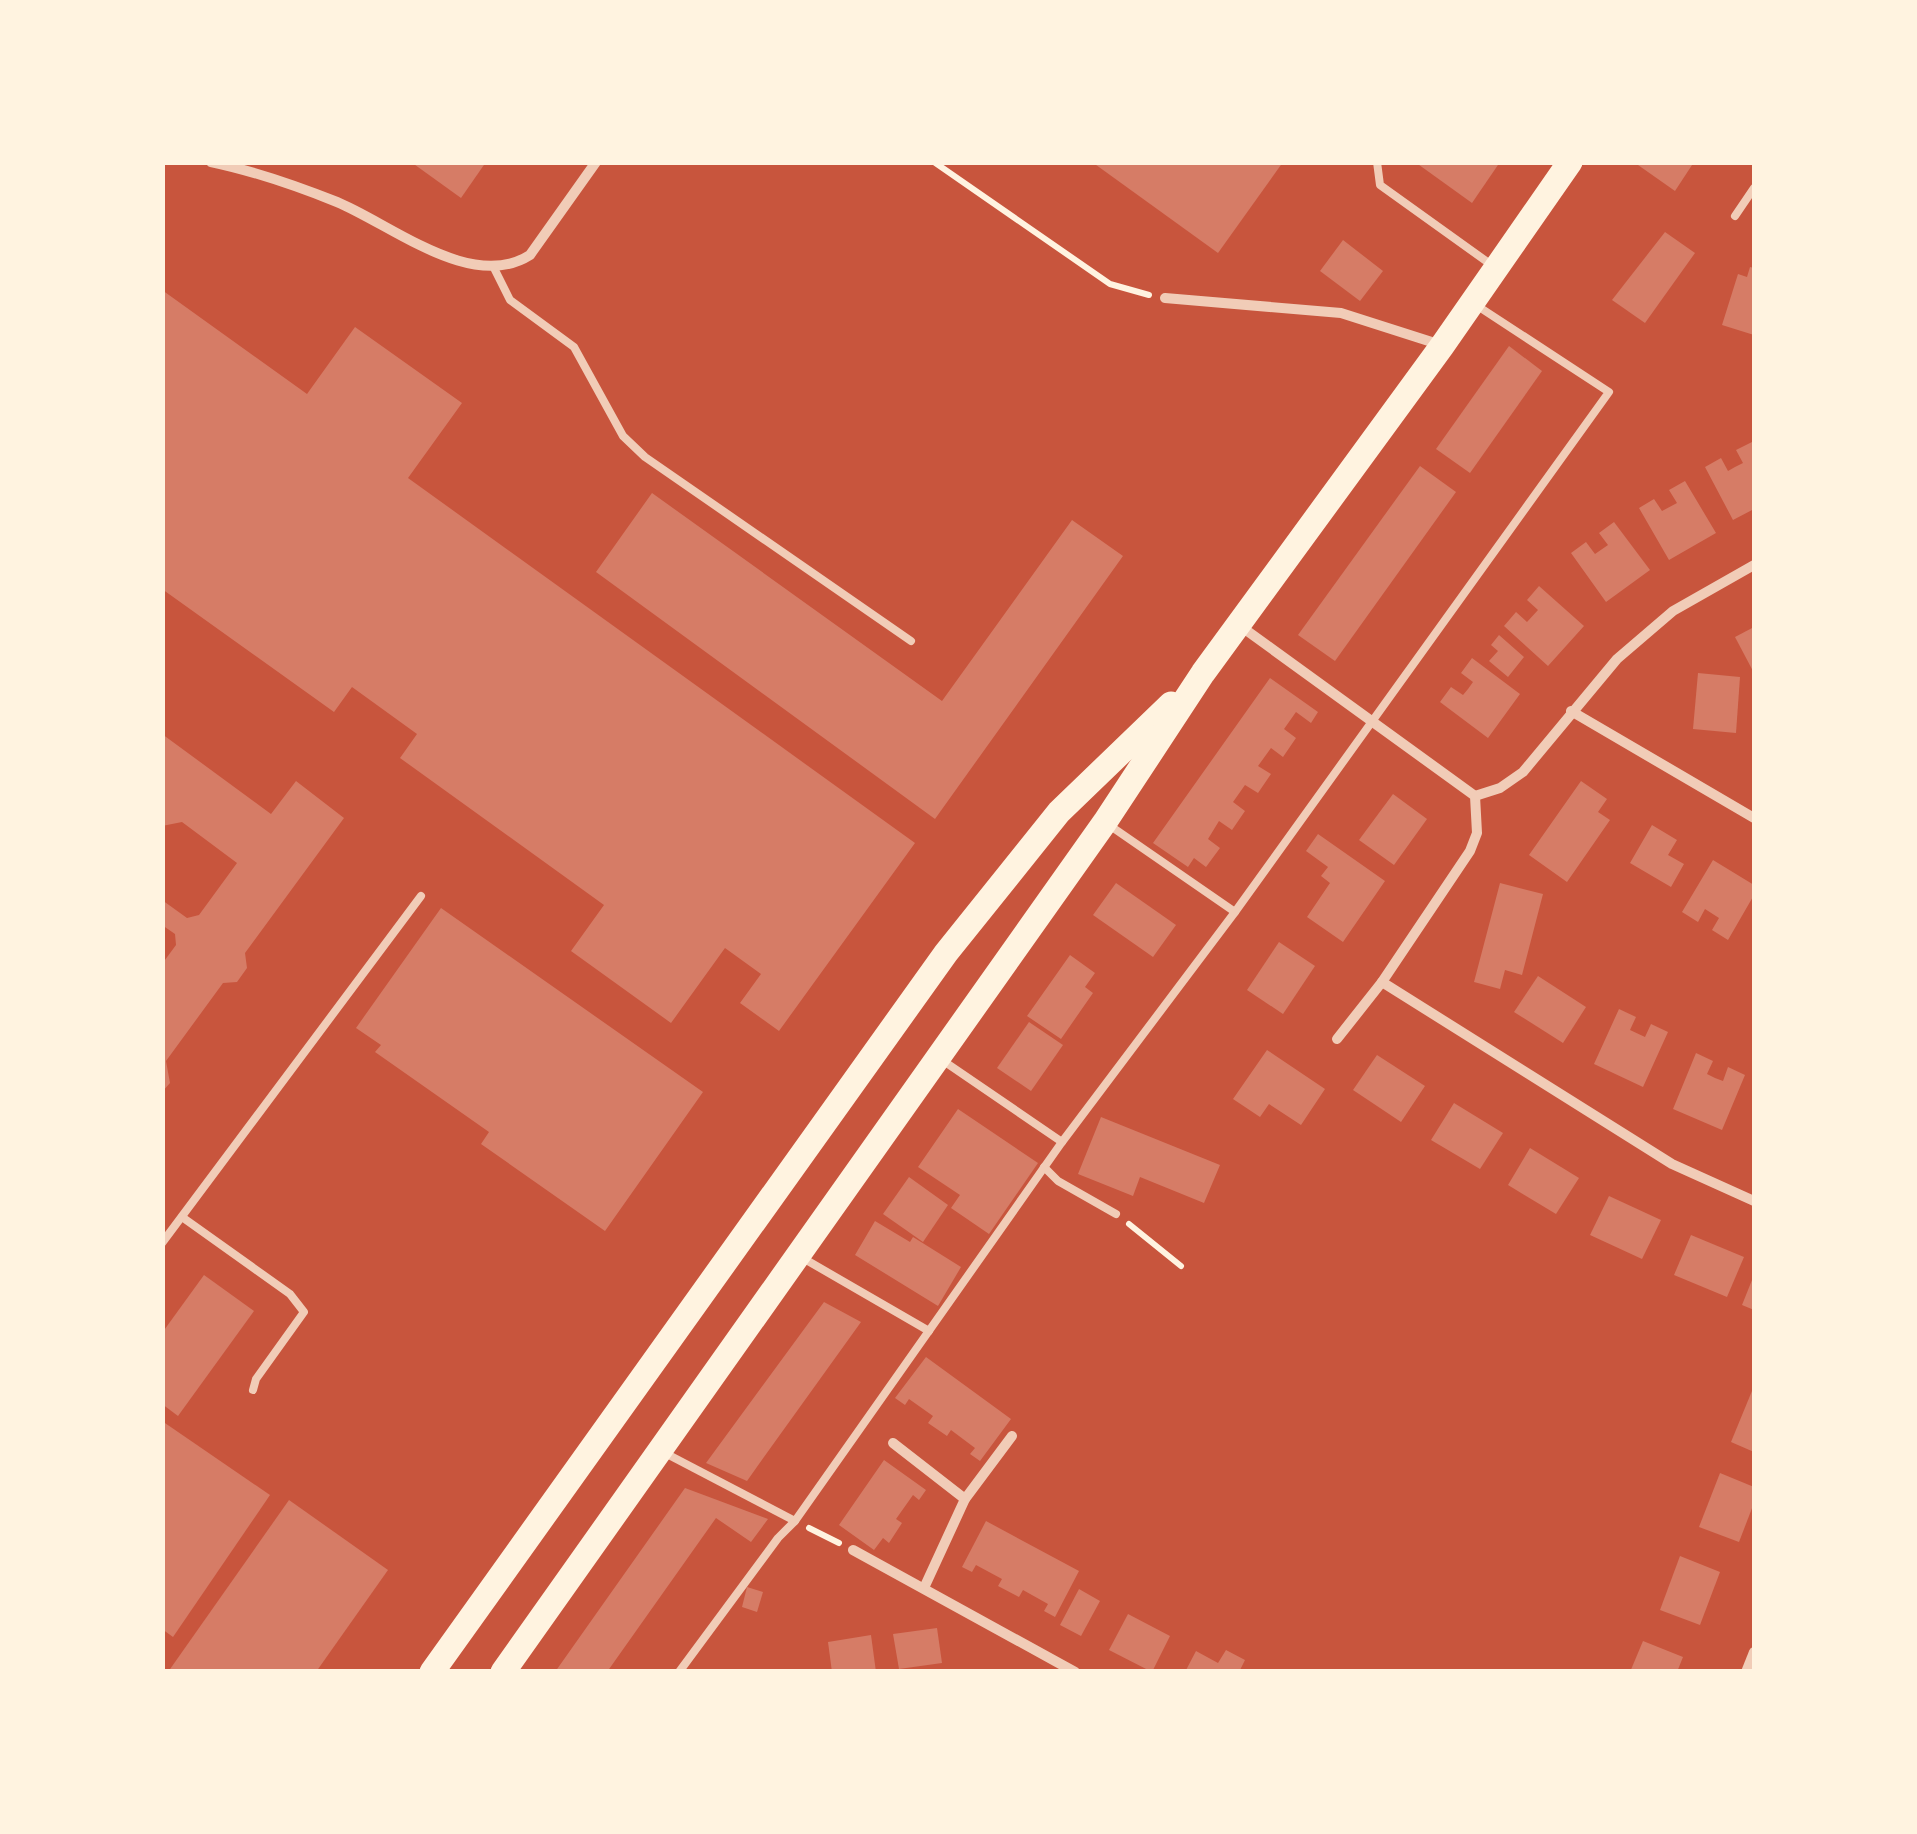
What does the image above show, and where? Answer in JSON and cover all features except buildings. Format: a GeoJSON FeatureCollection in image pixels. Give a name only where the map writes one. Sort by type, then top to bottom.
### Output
{"type":"FeatureCollection","features":[{"type":"Feature","properties":{"kind":"highway"},"geometry":{"type":"LineString","coordinates":[[503,1672],[1106,822],[1203,673],[1442,346],[1570,162]]}},
{"type":"Feature","properties":{"kind":"highway"},"geometry":{"type":"LineString","coordinates":[[432,1672],[946,953],[1059,812],[1203,673]]}},
{"type":"Feature","properties":{"kind":"street"},"geometry":{"type":"LineString","coordinates":[[211,162],[338,203],[449,258],[494,268],[514,265],[530,255],[596,162]]}},
{"type":"Feature","properties":{"kind":"street"},"geometry":{"type":"LineString","coordinates":[[1165,298],[1341,313],[1442,346]]}},
{"type":"Feature","properties":{"kind":"street"},"geometry":{"type":"LineString","coordinates":[[1475,796],[1500,788],[1523,772],[1617,660],[1673,612],[1754,566]]}},
{"type":"Feature","properties":{"kind":"street"},"geometry":{"type":"LineString","coordinates":[[1238,625],[1475,796]]}},
{"type":"Feature","properties":{"kind":"street"},"geometry":{"type":"LineString","coordinates":[[1571,711],[1754,818]]}},
{"type":"Feature","properties":{"kind":"street"},"geometry":{"type":"LineString","coordinates":[[1337,1039],[1382,982],[1470,851],[1477,832],[1475,796]]}},
{"type":"Feature","properties":{"kind":"street"},"geometry":{"type":"LineString","coordinates":[[1382,982],[1672,1164],[1754,1202]]}},
{"type":"Feature","properties":{"kind":"street"},"geometry":{"type":"LineString","coordinates":[[924,1588],[965,1498],[1012,1436]]}},
{"type":"Feature","properties":{"kind":"street"},"geometry":{"type":"LineString","coordinates":[[894,1443],[965,1498]]}},
{"type":"Feature","properties":{"kind":"street"},"geometry":{"type":"LineString","coordinates":[[854,1550],[1075,1672]]}},
{"type":"Feature","properties":{"kind":"street"},"geometry":{"type":"LineString","coordinates":[[1746,1672],[1754,1652]]}},
{"type":"Feature","properties":{"kind":"lane"},"geometry":{"type":"LineString","coordinates":[[1376,162],[1380,185],[1497,268]]}},
{"type":"Feature","properties":{"kind":"lane"},"geometry":{"type":"LineString","coordinates":[[1735,216],[1754,188]]}},
{"type":"Feature","properties":{"kind":"lane"},"geometry":{"type":"LineString","coordinates":[[494,268],[510,300],[574,347],[623,436],[645,457],[911,641]]}},
{"type":"Feature","properties":{"kind":"lane"},"geometry":{"type":"LineString","coordinates":[[679,1672],[778,1538],[795,1521],[1062,1142],[1234,912],[1608,392],[1473,302]]}},
{"type":"Feature","properties":{"kind":"lane"},"geometry":{"type":"LineString","coordinates":[[1106,822],[1234,912]]}},
{"type":"Feature","properties":{"kind":"lane"},"geometry":{"type":"LineString","coordinates":[[162,1244],[420,896]]}},
{"type":"Feature","properties":{"kind":"lane"},"geometry":{"type":"LineString","coordinates":[[937,1057],[1062,1142]]}},
{"type":"Feature","properties":{"kind":"lane"},"geometry":{"type":"LineString","coordinates":[[1044,1167],[1058,1181],[1116,1214]]}},
{"type":"Feature","properties":{"kind":"lane"},"geometry":{"type":"LineString","coordinates":[[182,1218],[290,1294],[304,1312],[256,1378],[253,1390]]}},
{"type":"Feature","properties":{"kind":"lane"},"geometry":{"type":"LineString","coordinates":[[797,1254],[928,1330]]}},
{"type":"Feature","properties":{"kind":"lane"},"geometry":{"type":"LineString","coordinates":[[660,1450],[795,1521]]}},
{"type":"Feature","properties":{"kind":"path"},"geometry":{"type":"LineString","coordinates":[[934,162],[1110,284],[1165,298]]}},
{"type":"Feature","properties":{"kind":"path"},"geometry":{"type":"LineString","coordinates":[[1116,1214],[1180,1266]]}},
{"type":"Feature","properties":{"kind":"path"},"geometry":{"type":"LineString","coordinates":[[795,1521],[854,1550]]}}]}
